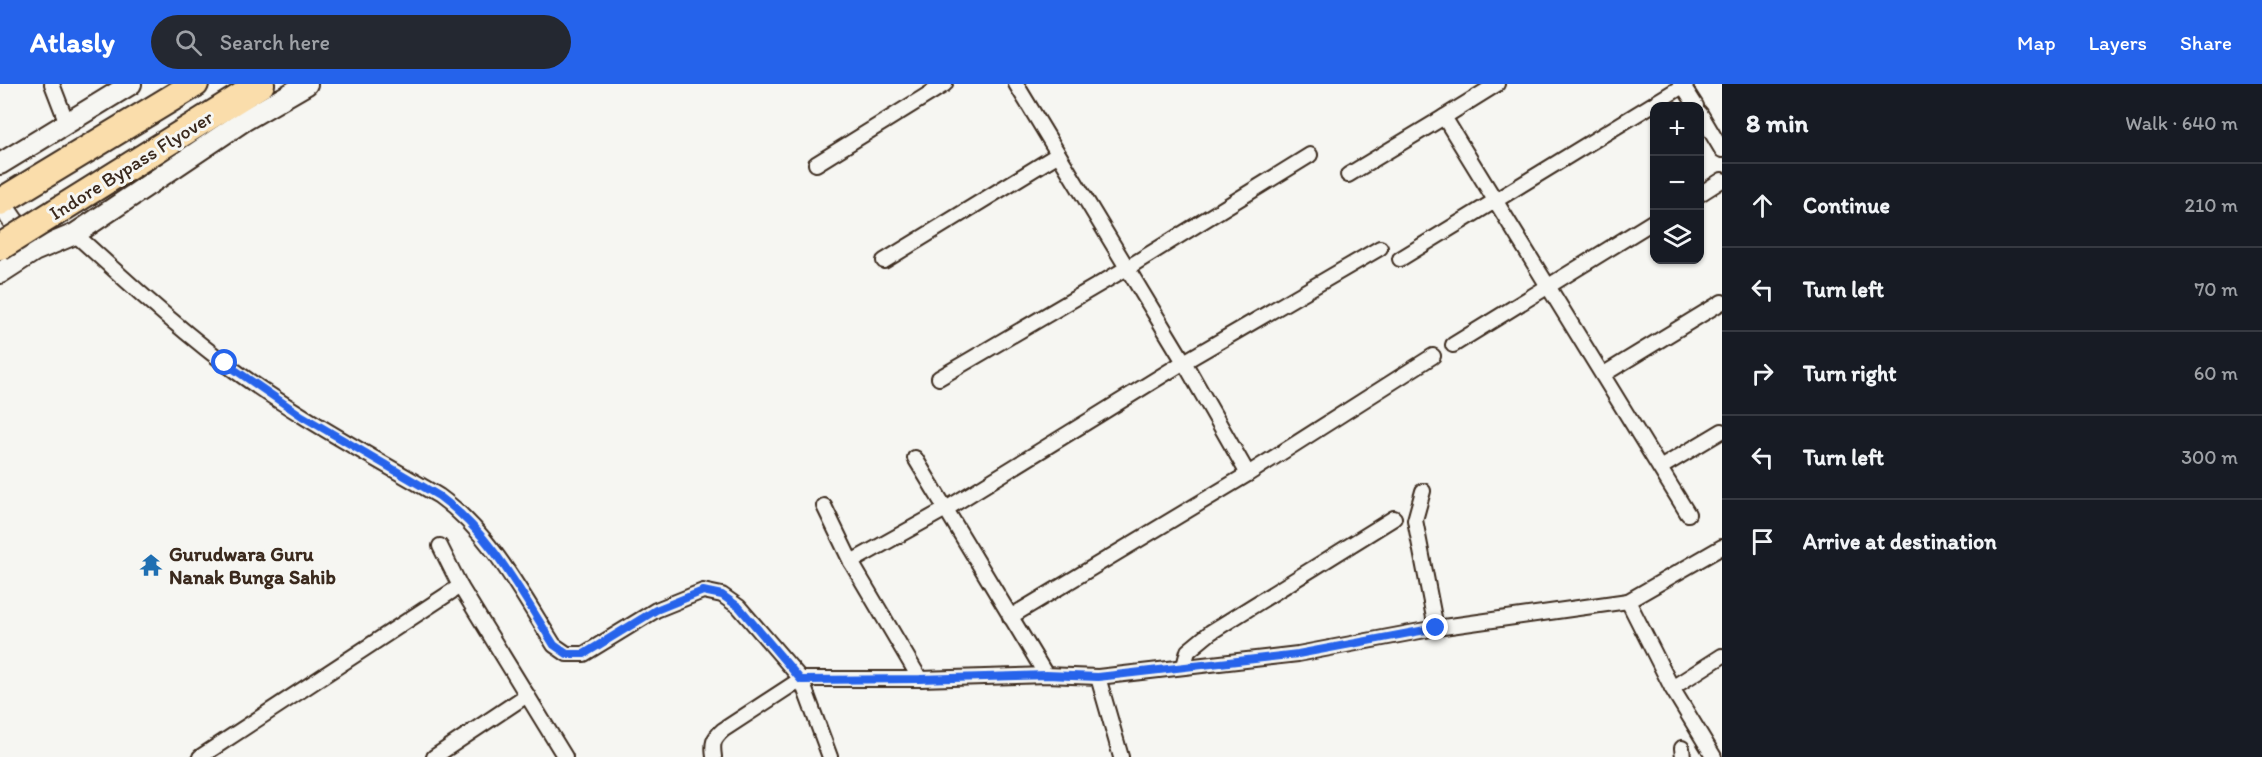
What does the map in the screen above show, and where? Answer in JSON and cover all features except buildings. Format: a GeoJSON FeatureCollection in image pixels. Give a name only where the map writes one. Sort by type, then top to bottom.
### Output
{"type":"FeatureCollection","features":[{"type":"Feature","properties":{"kind":"highway","name":"Indore Bypass Flyover"},"geometry":{"type":"LineString","coordinates":[[0,202],[195,84]]}},
{"type":"Feature","properties":{"kind":"highway","name":"Indore Bypass Flyover"},"geometry":{"type":"LineString","coordinates":[[0,247],[261,84]]}},
{"type":"Feature","properties":{"kind":"street"},"geometry":{"type":"LineString","coordinates":[[52,84],[66,123]]}},
{"type":"Feature","properties":{"kind":"street"},"geometry":{"type":"LineString","coordinates":[[0,164],[130,84]]}},
{"type":"Feature","properties":{"kind":"street"},"geometry":{"type":"LineString","coordinates":[[0,273],[34,251],[75,234],[244,120],[307,84]]}},
{"type":"Feature","properties":{"kind":"street"},"geometry":{"type":"LineString","coordinates":[[816,164],[945,84]]}},
{"type":"Feature","properties":{"kind":"street"},"geometry":{"type":"LineString","coordinates":[[1016,84],[1184,362],[1248,474]]}},
{"type":"Feature","properties":{"kind":"street"},"geometry":{"type":"LineString","coordinates":[[1348,175],[1497,84]]}},
{"type":"Feature","properties":{"kind":"street"},"geometry":{"type":"LineString","coordinates":[[1400,259],[1684,85],[1694,102]]}},
{"type":"Feature","properties":{"kind":"street"},"geometry":{"type":"LineString","coordinates":[[1444,117],[1688,514]]}},
{"type":"Feature","properties":{"kind":"street"},"geometry":{"type":"LineString","coordinates":[[1704,120],[1722,150]]}},
{"type":"Feature","properties":{"kind":"street"},"geometry":{"type":"LineString","coordinates":[[884,261],[1057,155]]}},
{"type":"Feature","properties":{"kind":"street"},"geometry":{"type":"LineString","coordinates":[[939,378],[1127,268],[1311,155]]}},
{"type":"Feature","properties":{"kind":"street"},"geometry":{"type":"LineString","coordinates":[[1704,191],[1722,180]]}},
{"type":"Feature","properties":{"kind":"street"},"geometry":{"type":"LineString","coordinates":[[0,202],[34,251]]}},
{"type":"Feature","properties":{"kind":"street"},"geometry":{"type":"LineString","coordinates":[[1453,345],[1650,223]]}},
{"type":"Feature","properties":{"kind":"street"},"geometry":{"type":"LineString","coordinates":[[75,234],[176,325],[225,363],[302,416],[439,496],[460,512],[488,542],[554,645],[567,654],[584,654],[656,610],[703,591],[722,595],[739,607],[801,680],[830,757]]}},
{"type":"Feature","properties":{"kind":"street"},"geometry":{"type":"LineString","coordinates":[[851,562],[946,509],[1184,362],[1380,248]]}},
{"type":"Feature","properties":{"kind":"street"},"geometry":{"type":"LineString","coordinates":[[1604,374],[1722,302]]}},
{"type":"Feature","properties":{"kind":"street"},"geometry":{"type":"LineString","coordinates":[[1010,616],[1248,474],[1433,356]]}},
{"type":"Feature","properties":{"kind":"street"},"geometry":{"type":"LineString","coordinates":[[1660,468],[1722,431]]}},
{"type":"Feature","properties":{"kind":"street"},"geometry":{"type":"LineString","coordinates":[[915,458],[1046,675]]}},
{"type":"Feature","properties":{"kind":"street"},"geometry":{"type":"LineString","coordinates":[[1424,490],[1415,520],[1436,628]]}},
{"type":"Feature","properties":{"kind":"street"},"geometry":{"type":"LineString","coordinates":[[824,506],[851,562],[920,679]]}},
{"type":"Feature","properties":{"kind":"street"},"geometry":{"type":"LineString","coordinates":[[1184,666],[1188,651],[1211,632],[1394,518]]}},
{"type":"Feature","properties":{"kind":"street"},"geometry":{"type":"LineString","coordinates":[[440,546],[460,586],[565,757]]}},
{"type":"Feature","properties":{"kind":"street"},"geometry":{"type":"LineString","coordinates":[[714,757],[712,743],[723,730],[801,680],[1046,675],[1098,677],[1298,654],[1436,628],[1628,601],[1722,548]]}},
{"type":"Feature","properties":{"kind":"street"},"geometry":{"type":"LineString","coordinates":[[200,757],[460,586]]}},
{"type":"Feature","properties":{"kind":"street"},"geometry":{"type":"LineString","coordinates":[[1628,601],[1672,688],[1714,757],[1722,751]]}},
{"type":"Feature","properties":{"kind":"street"},"geometry":{"type":"LineString","coordinates":[[1672,688],[1722,656]]}},
{"type":"Feature","properties":{"kind":"street"},"geometry":{"type":"LineString","coordinates":[[1098,677],[1120,757]]}},
{"type":"Feature","properties":{"kind":"street"},"geometry":{"type":"LineString","coordinates":[[434,757],[527,695]]}},
{"type":"Feature","properties":{"kind":"place","name":"Gurudwara Guru Nanak Bunga Sahib"},"geometry":{"type":"Point","coordinates":[151,565]}},
{"type":"Feature","properties":{"kind":"route"},"geometry":{"type":"LineString","coordinates":[[225,363],[302,416],[439,496],[460,512],[488,542],[554,645],[567,654],[584,654],[656,610],[703,591],[722,595],[739,607],[801,680],[1046,675],[1098,677],[1298,654],[1436,628]]}}]}
